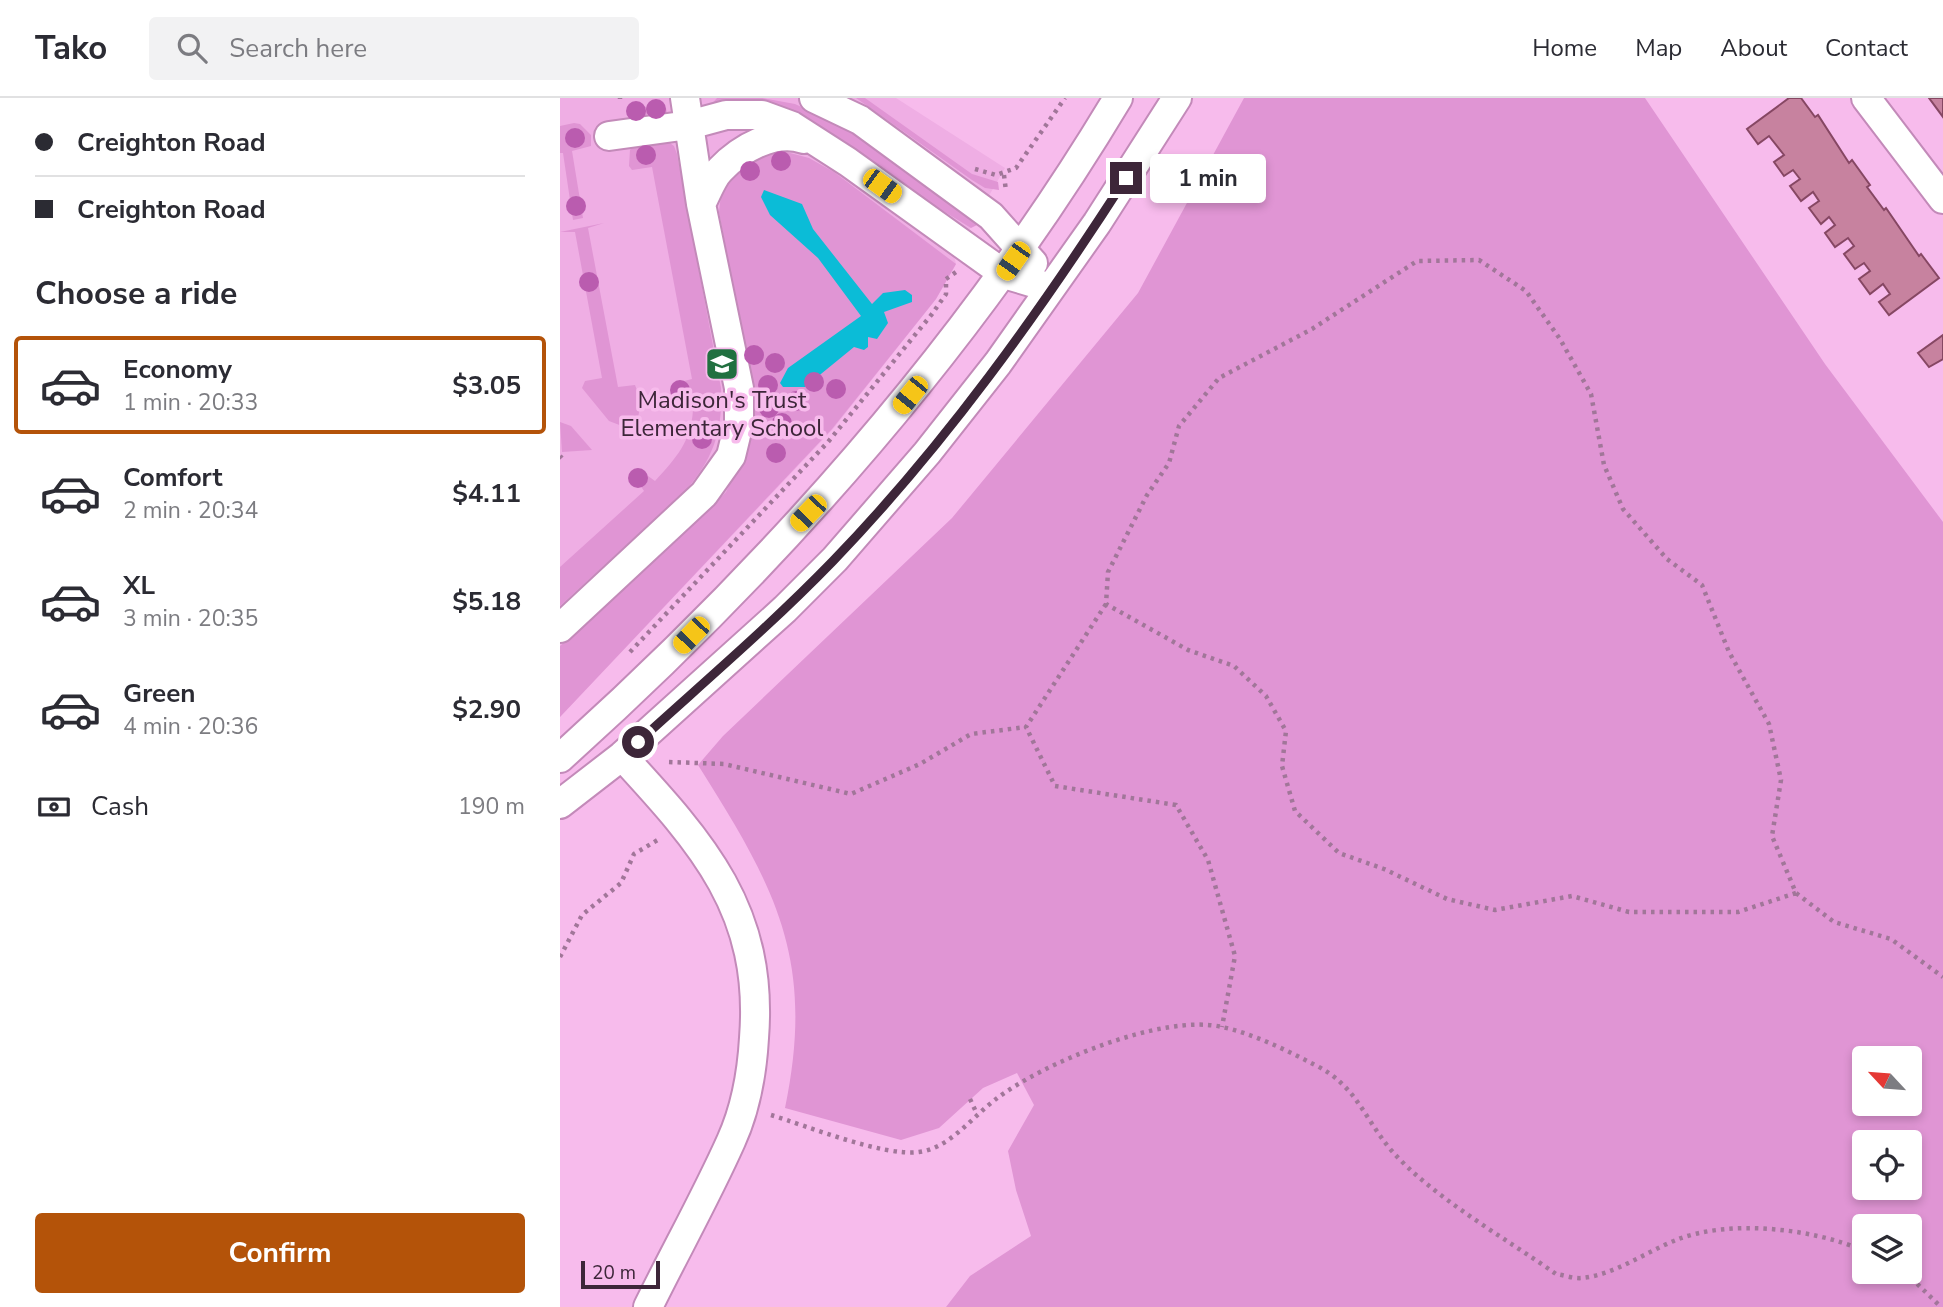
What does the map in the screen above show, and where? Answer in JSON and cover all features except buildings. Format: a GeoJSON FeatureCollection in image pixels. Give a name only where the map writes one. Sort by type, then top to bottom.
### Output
{"type":"FeatureCollection","features":[{"type":"Feature","properties":{"kind":"street"},"geometry":{"type":"LineString","coordinates":[[814,98],[860,120],[991,216],[1023,248],[1051,288]]}},
{"type":"Feature","properties":{"kind":"street"},"geometry":{"type":"LineString","coordinates":[[560,758],[657,671],[825,496],[880,432],[1023,248],[1118,98]]}},
{"type":"Feature","properties":{"kind":"street"},"geometry":{"type":"LineString","coordinates":[[560,804],[622,756],[835,559],[935,443],[998,363],[1177,98]]}},
{"type":"Feature","properties":{"kind":"street"},"geometry":{"type":"LineString","coordinates":[[1866,98],[1943,199]]}},
{"type":"Feature","properties":{"kind":"street"},"geometry":{"type":"LineString","coordinates":[[609,136],[687,111],[762,115],[792,126],[820,144],[1004,274],[1051,288]]}},
{"type":"Feature","properties":{"kind":"street"},"geometry":{"type":"LineString","coordinates":[[560,628],[704,494],[731,456],[739,423],[739,388],[701,204],[687,111]]}},
{"type":"Feature","properties":{"kind":"street"},"geometry":{"type":"LineString","coordinates":[[701,204],[719,171],[741,153],[768,138],[794,135],[820,144]]}},
{"type":"Feature","properties":{"kind":"street"},"geometry":{"type":"LineString","coordinates":[[622,756],[704,851],[744,928],[755,976],[752,1075],[740,1119],[648,1307]]}},
{"type":"Feature","properties":{"kind":"path"},"geometry":{"type":"LineString","coordinates":[[967,165],[989,174],[1004,175],[1016,168],[1065,98]]}},
{"type":"Feature","properties":{"kind":"path"},"geometry":{"type":"LineString","coordinates":[[1004,175],[1006,191]]}},
{"type":"Feature","properties":{"kind":"path"},"geometry":{"type":"LineString","coordinates":[[669,762],[724,764],[851,794],[920,764],[971,734],[1026,727],[1106,604],[1108,572],[1147,495],[1169,463],[1179,426],[1219,378],[1364,298],[1417,261],[1479,260],[1526,291],[1560,339],[1591,394],[1604,466],[1623,509],[1667,559],[1702,586],[1729,652],[1769,724],[1782,780],[1772,836],[1796,893],[1834,922],[1891,939],[1943,978]]}},
{"type":"Feature","properties":{"kind":"path"},"geometry":{"type":"LineString","coordinates":[[621,662],[828,442],[932,314],[946,294],[946,279],[960,270]]}},
{"type":"Feature","properties":{"kind":"path"},"geometry":{"type":"LineString","coordinates":[[1106,604],[1188,650],[1234,666],[1266,696],[1286,731],[1282,766],[1296,811],[1339,853],[1384,869],[1447,899],[1495,910],[1572,896],[1629,912],[1738,912],[1796,893]]}},
{"type":"Feature","properties":{"kind":"path"},"geometry":{"type":"LineString","coordinates":[[1026,727],[1055,786],[1176,805],[1208,860],[1235,956],[1222,1027]]}},
{"type":"Feature","properties":{"kind":"path"},"geometry":{"type":"LineString","coordinates":[[560,957],[582,915],[621,883],[634,854],[664,836]]}},
{"type":"Feature","properties":{"kind":"path"},"geometry":{"type":"LineString","coordinates":[[771,1115],[886,1149],[919,1152],[948,1142],[977,1114],[1037,1072],[1143,1031],[1189,1023],[1222,1027],[1272,1045],[1340,1080],[1365,1109],[1391,1150],[1428,1184],[1556,1274],[1580,1279],[1603,1273],[1705,1230],[1779,1231],[1829,1238],[1852,1247]]}},
{"type":"Feature","properties":{"kind":"path"},"geometry":{"type":"LineString","coordinates":[[970,1099],[977,1114]]}},
{"type":"Feature","properties":{"kind":"path"},"geometry":{"type":"LineString","coordinates":[[1917,1284],[1941,1307]]}},
{"type":"Feature","properties":{"kind":"shaded area","name":"Madison's Trust Elementary School"},"geometry":{"type":"Polygon","coordinates":[[[560,98],[896,98],[1005,168],[954,256],[956,264],[936,299],[833,429],[560,717],[560,98]]]}},
{"type":"Feature","properties":{"kind":"shaded area"},"geometry":{"type":"Polygon","coordinates":[[[717,98],[762,98],[795,104],[846,128],[977,225],[971,228],[909,190],[709,107],[717,98]]]}},
{"type":"Feature","properties":{"kind":"shaded area"},"geometry":{"type":"Polygon","coordinates":[[[856,98],[865,98],[972,174],[998,182],[999,190],[985,188],[972,180],[856,98]]]}},
{"type":"Feature","properties":{"kind":"shaded area"},"geometry":{"type":"Polygon","coordinates":[[[1244,98],[1645,98],[1825,364],[1943,522],[1943,1307],[946,1307],[970,1276],[1031,1236],[1016,1190],[1008,1151],[1034,1105],[1017,1073],[983,1088],[939,1128],[901,1140],[785,1108],[793,1055],[795,1009],[791,966],[782,926],[768,888],[748,849],[698,765],[723,736],[952,518],[1138,293],[1244,98]]]}},
{"type":"Feature","properties":{"kind":"shaded area"},"geometry":{"type":"Polygon","coordinates":[[[659,104],[666,108],[667,113],[631,116],[630,110],[659,104]]]}},
{"type":"Feature","properties":{"kind":"shaded area"},"geometry":{"type":"Polygon","coordinates":[[[580,124],[591,135],[591,146],[572,151],[583,218],[573,220],[563,153],[560,153],[560,126],[580,124]]]}},
{"type":"Feature","properties":{"kind":"shaded area"},"geometry":{"type":"Polygon","coordinates":[[[667,141],[674,146],[677,154],[721,388],[718,430],[704,466],[687,489],[560,606],[560,567],[644,491],[632,473],[637,468],[655,481],[670,465],[686,440],[693,410],[697,409],[698,399],[675,398],[671,392],[672,384],[692,379],[652,167],[632,170],[629,166],[630,150],[635,144],[667,141]]]}},
{"type":"Feature","properties":{"kind":"shaded area"},"geometry":{"type":"Polygon","coordinates":[[[775,149],[809,158],[834,172],[956,264],[936,299],[832,429],[560,717],[560,646],[726,492],[738,467],[751,384],[719,212],[721,194],[727,178],[735,169],[775,149]]]}},
{"type":"Feature","properties":{"kind":"shaded area"},"geometry":{"type":"Polygon","coordinates":[[[604,223],[588,228],[618,387],[635,385],[641,401],[638,418],[622,426],[609,421],[582,388],[585,381],[602,378],[575,232],[560,232],[604,223]]]}},
{"type":"Feature","properties":{"kind":"shaded area"},"geometry":{"type":"Polygon","coordinates":[[[560,422],[571,426],[592,450],[562,452],[560,422]]]}},
{"type":"Feature","properties":{"kind":"water"},"geometry":{"type":"Polygon","coordinates":[[[764,190],[802,204],[813,229],[872,304],[883,293],[905,290],[912,295],[912,302],[884,312],[888,323],[877,339],[868,337],[868,347],[864,350],[854,347],[805,387],[783,387],[780,383],[788,368],[861,316],[818,258],[770,215],[761,197],[764,190]]]}},
{"type":"Feature","properties":{"kind":"place","name":"Madison's Trust Elementary School"},"geometry":{"type":"Point","coordinates":[722,364]}},
{"type":"Feature","properties":{"kind":"route"},"geometry":{"type":"LineString","coordinates":[[638,742],[835,559],[927,453],[998,363],[1126,178]]}}]}
